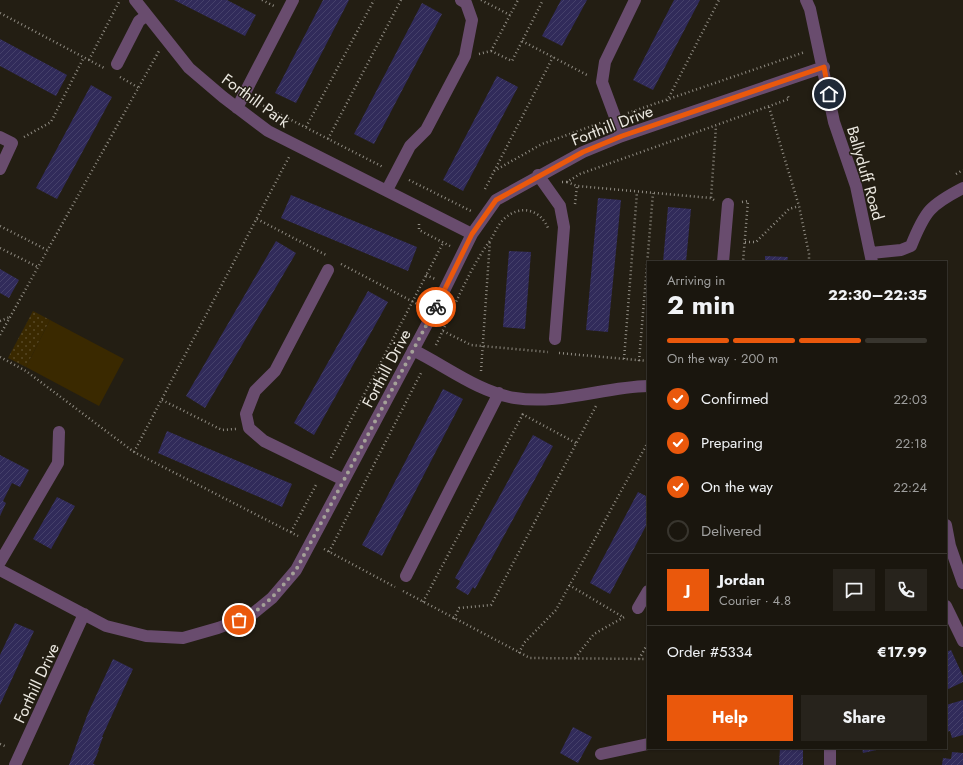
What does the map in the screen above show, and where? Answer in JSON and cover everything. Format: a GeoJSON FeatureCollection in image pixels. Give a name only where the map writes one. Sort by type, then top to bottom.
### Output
{"type":"FeatureCollection","features":[{"type":"Feature","properties":{"kind":"street","name":"Forthill Park"},"geometry":{"type":"LineString","coordinates":[[135,0],[189,68],[237,108],[268,131],[472,234]]}},
{"type":"Feature","properties":{"kind":"street"},"geometry":{"type":"LineString","coordinates":[[237,108],[293,0]]}},
{"type":"Feature","properties":{"kind":"street"},"geometry":{"type":"LineString","coordinates":[[387,190],[410,146],[426,130],[465,56],[472,20],[466,3],[461,0]]}},
{"type":"Feature","properties":{"kind":"street"},"geometry":{"type":"LineString","coordinates":[[622,136],[602,82],[605,62],[635,0]]}},
{"type":"Feature","properties":{"kind":"street","name":"Ballyduff Road"},"geometry":{"type":"LineString","coordinates":[[806,0],[810,9],[824,67],[834,122],[856,186],[872,257]]}},
{"type":"Feature","properties":{"kind":"street"},"geometry":{"type":"LineString","coordinates":[[117,64],[139,21],[147,15]]}},
{"type":"Feature","properties":{"kind":"street","name":"Forthill Drive"},"geometry":{"type":"LineString","coordinates":[[0,570],[106,626],[146,636],[183,638],[218,628],[250,616],[272,598],[296,570],[433,313],[472,234],[496,200],[541,179],[583,152],[622,136],[824,67]]}},
{"type":"Feature","properties":{"kind":"street"},"geometry":{"type":"LineString","coordinates":[[0,137],[12,143],[0,169]]}},
{"type":"Feature","properties":{"kind":"street"},"geometry":{"type":"LineString","coordinates":[[541,179],[560,206],[564,227],[555,339]]}},
{"type":"Feature","properties":{"kind":"street"},"geometry":{"type":"LineString","coordinates":[[872,257],[911,246],[922,220],[926,215],[939,201],[963,188]]}},
{"type":"Feature","properties":{"kind":"street"},"geometry":{"type":"LineString","coordinates":[[723,261],[728,204]]}},
{"type":"Feature","properties":{"kind":"street"},"geometry":{"type":"LineString","coordinates":[[328,270],[276,371],[255,391],[246,414],[249,428],[264,441],[344,480]]}},
{"type":"Feature","properties":{"kind":"street"},"geometry":{"type":"LineString","coordinates":[[413,350],[480,386],[497,398],[548,399],[633,386],[647,386]]}},
{"type":"Feature","properties":{"kind":"street"},"geometry":{"type":"LineString","coordinates":[[406,576],[497,398]]}},
{"type":"Feature","properties":{"kind":"street"},"geometry":{"type":"LineString","coordinates":[[0,562],[58,464],[58,432]]}},
{"type":"Feature","properties":{"kind":"street"},"geometry":{"type":"LineString","coordinates":[[947,530],[950,546],[963,583]]}},
{"type":"Feature","properties":{"kind":"street"},"geometry":{"type":"LineString","coordinates":[[638,608],[647,593]]}},
{"type":"Feature","properties":{"kind":"street"},"geometry":{"type":"LineString","coordinates":[[947,612],[963,641]]}},
{"type":"Feature","properties":{"kind":"street","name":"Forthill Drive"},"geometry":{"type":"LineString","coordinates":[[15,765],[84,614]]}},
{"type":"Feature","properties":{"kind":"street"},"geometry":{"type":"LineString","coordinates":[[601,754],[647,744]]}},
{"type":"Feature","properties":{"kind":"street"},"geometry":{"type":"LineString","coordinates":[[830,749],[830,765]]}},
{"type":"Feature","properties":{"kind":"path"},"geometry":{"type":"LineString","coordinates":[[89,60],[120,0]]}},
{"type":"Feature","properties":{"kind":"path"},"geometry":{"type":"LineString","coordinates":[[306,127],[374,0]]}},
{"type":"Feature","properties":{"kind":"path"},"geometry":{"type":"LineString","coordinates":[[328,138],[401,0]]}},
{"type":"Feature","properties":{"kind":"path"},"geometry":{"type":"LineString","coordinates":[[481,0],[510,15]]}},
{"type":"Feature","properties":{"kind":"path"},"geometry":{"type":"LineString","coordinates":[[490,52],[518,0]]}},
{"type":"Feature","properties":{"kind":"path"},"geometry":{"type":"LineString","coordinates":[[465,56],[490,52],[512,61],[543,0]]}},
{"type":"Feature","properties":{"kind":"path"},"geometry":{"type":"LineString","coordinates":[[667,100],[719,0]]}},
{"type":"Feature","properties":{"kind":"path"},"geometry":{"type":"LineString","coordinates":[[0,13],[106,69]]}},
{"type":"Feature","properties":{"kind":"path"},"geometry":{"type":"LineString","coordinates":[[0,335],[166,39]]}},
{"type":"Feature","properties":{"kind":"path"},"geometry":{"type":"LineString","coordinates":[[522,41],[602,82]]}},
{"type":"Feature","properties":{"kind":"path"},"geometry":{"type":"LineString","coordinates":[[494,171],[542,144],[819,47]]}},
{"type":"Feature","properties":{"kind":"path"},"geometry":{"type":"LineString","coordinates":[[12,143],[51,122],[84,57]]}},
{"type":"Feature","properties":{"kind":"path"},"geometry":{"type":"LineString","coordinates":[[484,191],[553,57]]}},
{"type":"Feature","properties":{"kind":"path"},"geometry":{"type":"LineString","coordinates":[[118,76],[139,88]]}},
{"type":"Feature","properties":{"kind":"path"},"geometry":{"type":"LineString","coordinates":[[568,182],[580,174],[789,99],[781,81]]}},
{"type":"Feature","properties":{"kind":"path"},"geometry":{"type":"LineString","coordinates":[[244,95],[473,212],[480,223]]}},
{"type":"Feature","properties":{"kind":"path"},"geometry":{"type":"LineString","coordinates":[[769,107],[799,206],[809,254],[809,261]]}},
{"type":"Feature","properties":{"kind":"path"},"geometry":{"type":"LineString","coordinates":[[711,198],[716,126]]}},
{"type":"Feature","properties":{"kind":"path"},"geometry":{"type":"LineString","coordinates":[[134,452],[296,146]]}},
{"type":"Feature","properties":{"kind":"path"},"geometry":{"type":"LineString","coordinates":[[541,179],[568,182],[577,186],[711,198],[728,204],[748,200],[743,261]]}},
{"type":"Feature","properties":{"kind":"path"},"geometry":{"type":"LineString","coordinates":[[624,359],[637,192]]}},
{"type":"Feature","properties":{"kind":"path"},"geometry":{"type":"LineString","coordinates":[[639,360],[652,193]]}},
{"type":"Feature","properties":{"kind":"path"},"geometry":{"type":"LineString","coordinates":[[745,242],[756,242],[789,209],[799,206]]}},
{"type":"Feature","properties":{"kind":"path"},"geometry":{"type":"LineString","coordinates":[[419,207],[419,230],[463,253]]}},
{"type":"Feature","properties":{"kind":"path"},"geometry":{"type":"LineString","coordinates":[[257,219],[327,256]]}},
{"type":"Feature","properties":{"kind":"path"},"geometry":{"type":"LineString","coordinates":[[0,226],[47,250]]}},
{"type":"Feature","properties":{"kind":"path"},"geometry":{"type":"LineString","coordinates":[[480,386],[490,240]]}},
{"type":"Feature","properties":{"kind":"path"},"geometry":{"type":"LineString","coordinates":[[291,532],[413,302],[443,242]]}},
{"type":"Feature","properties":{"kind":"path"},"geometry":{"type":"LineString","coordinates":[[0,248],[38,267]]}},
{"type":"Feature","properties":{"kind":"path"},"geometry":{"type":"LineString","coordinates":[[340,263],[447,321]]}},
{"type":"Feature","properties":{"kind":"path"},"geometry":{"type":"LineString","coordinates":[[0,321],[10,316]]}},
{"type":"Feature","properties":{"kind":"path"},"geometry":{"type":"LineString","coordinates":[[443,331],[470,345],[647,361]]}},
{"type":"Feature","properties":{"kind":"path"},"geometry":{"type":"LineString","coordinates":[[0,357],[26,371],[134,452],[311,542],[519,653],[530,658],[647,659]]}},
{"type":"Feature","properties":{"kind":"path"},"geometry":{"type":"LineString","coordinates":[[454,619],[459,608],[491,604],[599,400],[599,392]]}},
{"type":"Feature","properties":{"kind":"path"},"geometry":{"type":"LineString","coordinates":[[497,398],[523,415],[576,443]]}},
{"type":"Feature","properties":{"kind":"path"},"geometry":{"type":"LineString","coordinates":[[423,602],[531,399]]}},
{"type":"Feature","properties":{"kind":"path"},"geometry":{"type":"LineString","coordinates":[[162,400],[222,430],[249,428]]}},
{"type":"Feature","properties":{"kind":"path"},"geometry":{"type":"LineString","coordinates":[[519,653],[524,643],[556,610],[647,444]]}},
{"type":"Feature","properties":{"kind":"path"},"geometry":{"type":"LineString","coordinates":[[569,585],[623,617]]}},
{"type":"Feature","properties":{"kind":"path"},"geometry":{"type":"LineString","coordinates":[[575,658],[594,634],[638,608]]}},
{"type":"Feature","properties":{"kind":"path"},"geometry":{"type":"LineString","coordinates":[[639,659],[647,645]]}},
{"type":"Feature","properties":{"kind":"shaded area"},"geometry":{"type":"Polygon","coordinates":[[[33,311],[50,320],[26,367],[8,358],[33,311]]]}},
{"type":"Feature","properties":{"kind":"shaded area"},"geometry":{"type":"Polygon","coordinates":[[[50,320],[124,359],[99,406],[26,367],[50,320]]]}},
{"type":"Feature","properties":{"kind":"building"},"geometry":{"type":"Polygon","coordinates":[[[174,0],[227,0],[256,15],[245,36],[174,0]]]}},
{"type":"Feature","properties":{"kind":"building"},"geometry":{"type":"Polygon","coordinates":[[[323,0],[349,0],[296,103],[275,93],[323,0]]]}},
{"type":"Feature","properties":{"kind":"building"},"geometry":{"type":"Polygon","coordinates":[[[561,0],[587,0],[562,46],[542,36],[561,0]]]}},
{"type":"Feature","properties":{"kind":"building"},"geometry":{"type":"Polygon","coordinates":[[[674,0],[700,0],[653,90],[633,80],[674,0]]]}},
{"type":"Feature","properties":{"kind":"building"},"geometry":{"type":"Polygon","coordinates":[[[422,3],[442,14],[374,144],[354,134],[422,3]]]}},
{"type":"Feature","properties":{"kind":"building"},"geometry":{"type":"Polygon","coordinates":[[[0,39],[67,75],[56,96],[0,66],[0,39]]]}},
{"type":"Feature","properties":{"kind":"building"},"geometry":{"type":"Polygon","coordinates":[[[497,76],[518,87],[463,191],[443,180],[497,76]]]}},
{"type":"Feature","properties":{"kind":"building"},"geometry":{"type":"Polygon","coordinates":[[[91,85],[112,97],[57,199],[36,188],[91,85]]]}},
{"type":"Feature","properties":{"kind":"building"},"geometry":{"type":"Polygon","coordinates":[[[291,195],[417,247],[408,271],[281,218],[291,195]]]}},
{"type":"Feature","properties":{"kind":"building"},"geometry":{"type":"Polygon","coordinates":[[[598,198],[621,200],[608,332],[586,330],[598,198]]]}},
{"type":"Feature","properties":{"kind":"building"},"geometry":{"type":"Polygon","coordinates":[[[668,207],[691,209],[686,261],[663,261],[668,207]]]}},
{"type":"Feature","properties":{"kind":"building"},"geometry":{"type":"Polygon","coordinates":[[[276,241],[296,253],[205,408],[186,396],[276,241]]]}},
{"type":"Feature","properties":{"kind":"building"},"geometry":{"type":"Polygon","coordinates":[[[509,251],[531,252],[525,329],[503,327],[509,251]]]}},
{"type":"Feature","properties":{"kind":"building"},"geometry":{"type":"Polygon","coordinates":[[[765,256],[788,257],[787,261],[765,261],[765,256]]]}},
{"type":"Feature","properties":{"kind":"building"},"geometry":{"type":"Polygon","coordinates":[[[0,269],[19,280],[9,298],[0,293],[0,269]]]}},
{"type":"Feature","properties":{"kind":"building"},"geometry":{"type":"Polygon","coordinates":[[[368,291],[388,302],[314,435],[294,423],[368,291]]]}},
{"type":"Feature","properties":{"kind":"building"},"geometry":{"type":"Polygon","coordinates":[[[443,389],[463,399],[382,556],[362,545],[443,389]]]}},
{"type":"Feature","properties":{"kind":"building"},"geometry":{"type":"Polygon","coordinates":[[[167,431],[292,484],[282,507],[158,453],[167,431]]]}},
{"type":"Feature","properties":{"kind":"building"},"geometry":{"type":"Polygon","coordinates":[[[533,435],[553,446],[475,589],[473,587],[468,595],[456,588],[460,581],[455,578],[533,435]]]}},
{"type":"Feature","properties":{"kind":"building"},"geometry":{"type":"Polygon","coordinates":[[[0,455],[29,470],[20,487],[12,483],[3,501],[6,503],[0,516],[0,455]]]}},
{"type":"Feature","properties":{"kind":"building"},"geometry":{"type":"Polygon","coordinates":[[[638,492],[647,496],[647,524],[610,594],[590,583],[638,492]]]}},
{"type":"Feature","properties":{"kind":"building"},"geometry":{"type":"Polygon","coordinates":[[[57,497],[75,506],[51,549],[33,539],[57,497]]]}},
{"type":"Feature","properties":{"kind":"building"},"geometry":{"type":"Polygon","coordinates":[[[15,623],[34,631],[0,705],[0,655],[15,623]]]}},
{"type":"Feature","properties":{"kind":"building"},"geometry":{"type":"Polygon","coordinates":[[[951,650],[963,676],[963,682],[947,690],[947,652],[951,650]]]}},
{"type":"Feature","properties":{"kind":"building"},"geometry":{"type":"Polygon","coordinates":[[[113,659],[133,669],[102,737],[99,750],[93,764],[96,765],[69,765],[88,713],[113,659]]]}},
{"type":"Feature","properties":{"kind":"building"},"geometry":{"type":"Polygon","coordinates":[[[963,700],[963,735],[952,738],[950,731],[947,732],[947,705],[963,700]]]}},
{"type":"Feature","properties":{"kind":"building"},"geometry":{"type":"Polygon","coordinates":[[[573,727],[592,737],[578,763],[560,753],[573,727]]]}},
{"type":"Feature","properties":{"kind":"building"},"geometry":{"type":"Polygon","coordinates":[[[780,749],[803,749],[803,765],[779,765],[780,749]]]}},
{"type":"Feature","properties":{"kind":"building"},"geometry":{"type":"Polygon","coordinates":[[[862,749],[881,749],[863,753],[862,749]]]}},
{"type":"Feature","properties":{"kind":"building"},"geometry":{"type":"Polygon","coordinates":[[[952,752],[963,753],[963,765],[942,765],[943,758],[951,759],[952,752]]]}},
{"type":"Feature","properties":{"kind":"way so far"},"geometry":{"type":"LineString","coordinates":[[239,620],[250,616],[272,598],[296,570],[436,307]]}},
{"type":"Feature","properties":{"kind":"route"},"geometry":{"type":"LineString","coordinates":[[436,307],[472,234],[496,200],[538,175],[583,152],[622,136],[824,67],[829,94]]}}]}
